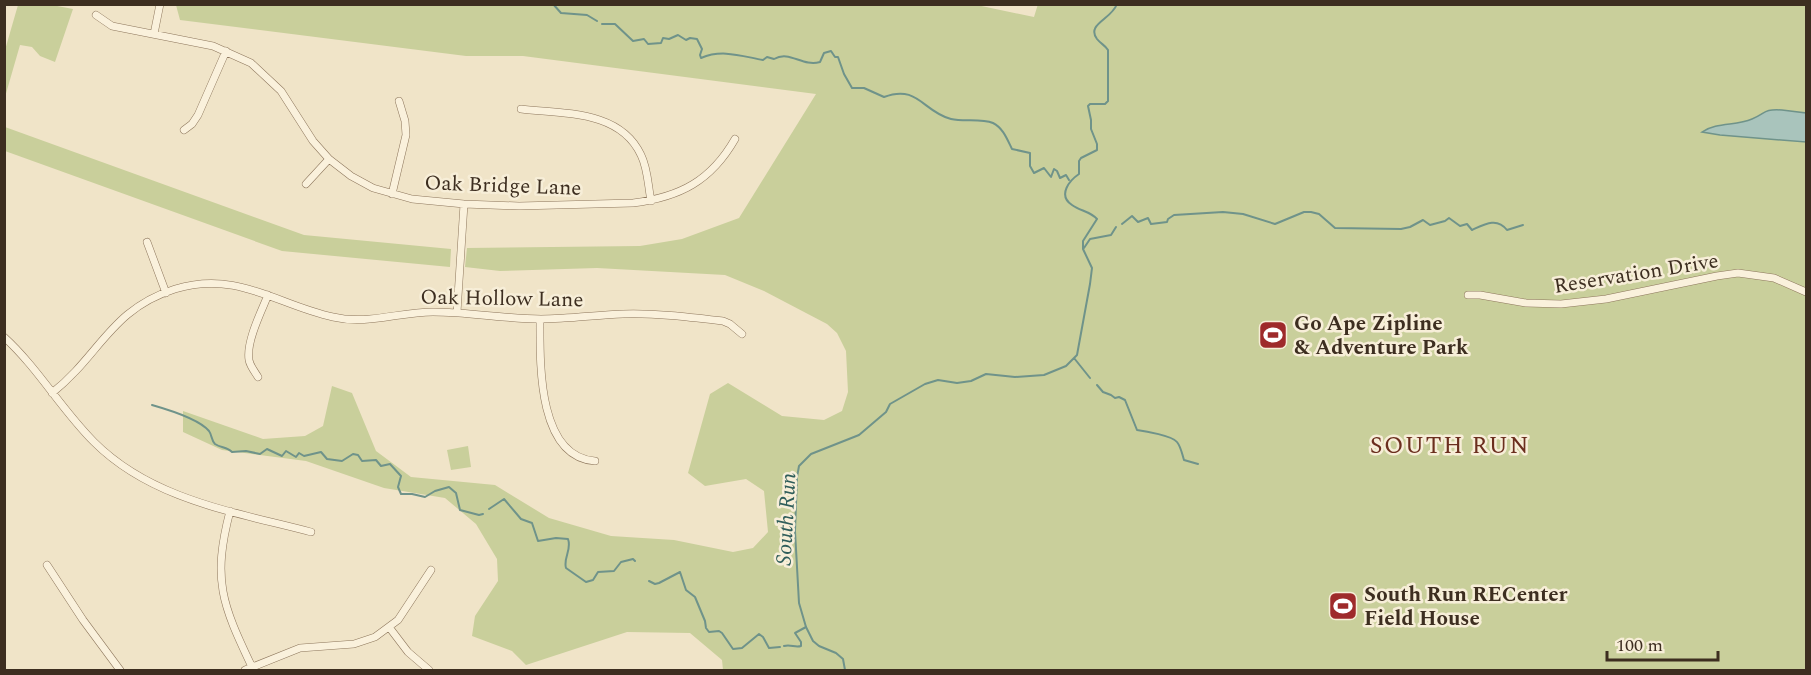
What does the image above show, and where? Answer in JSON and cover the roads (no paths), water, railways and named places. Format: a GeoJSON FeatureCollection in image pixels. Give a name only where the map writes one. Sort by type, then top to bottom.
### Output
{"type":"FeatureCollection","features":[{"type":"Feature","properties":{"kind":"street"},"geometry":{"type":"LineString","coordinates":[[154,33],[159,4]]}},
{"type":"Feature","properties":{"kind":"street","name":"Oak Bridge Lane"},"geometry":{"type":"LineString","coordinates":[[96,15],[112,26],[213,46],[251,63],[273,82],[287,99],[313,141],[329,159],[361,182],[412,199],[519,206],[651,201],[681,191],[703,178],[722,161],[735,139]]}},
{"type":"Feature","properties":{"kind":"street"},"geometry":{"type":"LineString","coordinates":[[184,130],[198,115],[226,51]]}},
{"type":"Feature","properties":{"kind":"street"},"geometry":{"type":"LineString","coordinates":[[392,194],[406,135],[405,121],[399,101]]}},
{"type":"Feature","properties":{"kind":"street"},"geometry":{"type":"LineString","coordinates":[[521,110],[592,117],[608,122],[623,131],[641,155],[651,201]]}},
{"type":"Feature","properties":{"kind":"street"},"geometry":{"type":"LineString","coordinates":[[306,184],[329,159]]}},
{"type":"Feature","properties":{"kind":"street"},"geometry":{"type":"LineString","coordinates":[[457,312],[464,204]]}},
{"type":"Feature","properties":{"kind":"street"},"geometry":{"type":"LineString","coordinates":[[147,242],[166,293]]}},
{"type":"Feature","properties":{"kind":"street","name":"Reservation Drive"},"geometry":{"type":"LineString","coordinates":[[1468,295],[1526,303],[1561,304],[1606,299],[1738,273],[1774,278],[1806,292]]}},
{"type":"Feature","properties":{"kind":"street","name":"Oak Hollow Lane"},"geometry":{"type":"LineString","coordinates":[[52,393],[78,370],[120,319],[143,303],[191,286],[219,284],[247,288],[316,313],[348,320],[375,319],[421,312],[457,312],[540,320],[621,315],[678,315],[723,321],[742,334]]}},
{"type":"Feature","properties":{"kind":"street"},"geometry":{"type":"LineString","coordinates":[[258,377],[249,362],[249,350],[268,295]]}},
{"type":"Feature","properties":{"kind":"street"},"geometry":{"type":"LineString","coordinates":[[540,320],[542,379],[551,422],[568,451],[580,459],[595,461]]}},
{"type":"Feature","properties":{"kind":"street"},"geometry":{"type":"LineString","coordinates":[[4,337],[94,442],[129,471],[172,494],[311,532]]}},
{"type":"Feature","properties":{"kind":"street"},"geometry":{"type":"LineString","coordinates":[[230,511],[220,569],[223,597],[229,617],[252,667]]}},
{"type":"Feature","properties":{"kind":"street"},"geometry":{"type":"LineString","coordinates":[[47,565],[83,620],[120,670]]}},
{"type":"Feature","properties":{"kind":"street"},"geometry":{"type":"LineString","coordinates":[[244,670],[300,648],[360,642],[389,627],[408,607],[431,570]]}},
{"type":"Feature","properties":{"kind":"street"},"geometry":{"type":"LineString","coordinates":[[389,627],[408,652],[429,670]]}},
{"type":"Feature","properties":{"kind":"water"},"geometry":{"type":"Polygon","coordinates":[[[1768,111],[1806,113],[1806,142],[1702,132],[1714,127],[1746,121],[1768,111]]]}},
{"type":"Feature","properties":{"kind":"waterway"},"geometry":{"type":"LineString","coordinates":[[553,4],[561,13],[587,15],[597,21]]}},
{"type":"Feature","properties":{"kind":"waterway","name":"South Run"},"geometry":{"type":"LineString","coordinates":[[845,670],[843,659],[813,641],[799,603],[795,531],[799,466],[811,454],[859,435],[886,412],[890,404],[925,384],[938,380],[957,383],[971,381],[986,374],[1015,377],[1044,375],[1066,366],[1077,355],[1092,268],[1083,249],[1083,241],[1097,219],[1072,205],[1065,192],[1072,180],[1079,174],[1081,158],[1097,150],[1088,106],[1105,104],[1108,101],[1108,50],[1094,34],[1097,26],[1117,4]]}},
{"type":"Feature","properties":{"kind":"waterway"},"geometry":{"type":"LineString","coordinates":[[602,24],[615,24],[633,41],[644,39],[648,44],[661,43],[663,38],[669,39],[678,35],[686,40],[697,39],[702,49],[701,58],[716,54],[739,55],[763,60],[767,57],[774,59],[785,56],[814,63],[820,62],[824,53],[831,51],[835,57],[838,57],[852,88],[864,88],[884,97],[905,94],[920,100],[941,116],[993,123],[1002,131],[1012,149],[1030,153],[1030,166],[1034,173],[1044,168],[1051,177],[1054,169],[1060,178],[1066,175],[1069,180]]}},
{"type":"Feature","properties":{"kind":"waterway"},"geometry":{"type":"LineString","coordinates":[[1122,224],[1132,216],[1138,222],[1148,218],[1151,224],[1167,222],[1174,215],[1223,212],[1243,214],[1275,224],[1304,212],[1311,212],[1319,214],[1335,228],[1401,229],[1423,220],[1430,225],[1449,218],[1460,226],[1467,224],[1472,230],[1491,223],[1499,224],[1507,230],[1523,225]]}},
{"type":"Feature","properties":{"kind":"waterway"},"geometry":{"type":"LineString","coordinates":[[1084,248],[1090,239],[1111,235],[1116,227]]}},
{"type":"Feature","properties":{"kind":"waterway"},"geometry":{"type":"LineString","coordinates":[[1074,358],[1090,378]]}},
{"type":"Feature","properties":{"kind":"waterway"},"geometry":{"type":"LineString","coordinates":[[1097,385],[1103,392],[1125,400],[1137,430],[1174,440],[1180,446],[1184,460],[1198,464]]}},
{"type":"Feature","properties":{"kind":"waterway"},"geometry":{"type":"LineString","coordinates":[[152,405],[198,422],[209,431],[215,444],[232,452],[246,451],[260,454],[267,449],[282,456],[286,451],[296,457],[299,453],[304,456],[321,452],[327,459],[342,461],[353,454],[358,455],[362,461],[376,460],[381,466],[390,464],[401,476],[398,487],[401,494],[425,497],[449,487],[456,493],[460,510],[483,514]]}},
{"type":"Feature","properties":{"kind":"waterway"},"geometry":{"type":"LineString","coordinates":[[489,509],[504,499],[521,519],[532,523],[538,541],[568,539],[566,568],[586,582],[593,580],[598,572],[614,571],[621,562],[633,559],[635,561]]}},
{"type":"Feature","properties":{"kind":"waterway"},"geometry":{"type":"LineString","coordinates":[[649,581],[659,583],[680,572],[686,590],[695,597],[706,628],[709,632],[722,633],[733,649],[742,648],[759,634],[769,648],[780,647]]}},
{"type":"Feature","properties":{"kind":"waterway"},"geometry":{"type":"LineString","coordinates":[[784,646],[801,646],[795,633],[806,627]]}},
{"type":"Feature","properties":{"kind":"place","name":"Go Ape Zipline & Adventure Park"},"geometry":{"type":"Point","coordinates":[1273,335]}},
{"type":"Feature","properties":{"kind":"place","name":"South Run RECenter Field House"},"geometry":{"type":"Point","coordinates":[1343,606]}},
{"type":"Feature","properties":{"kind":"district","name":"SOUTH RUN"},"geometry":{"type":"Point","coordinates":[1450,445]}}]}
